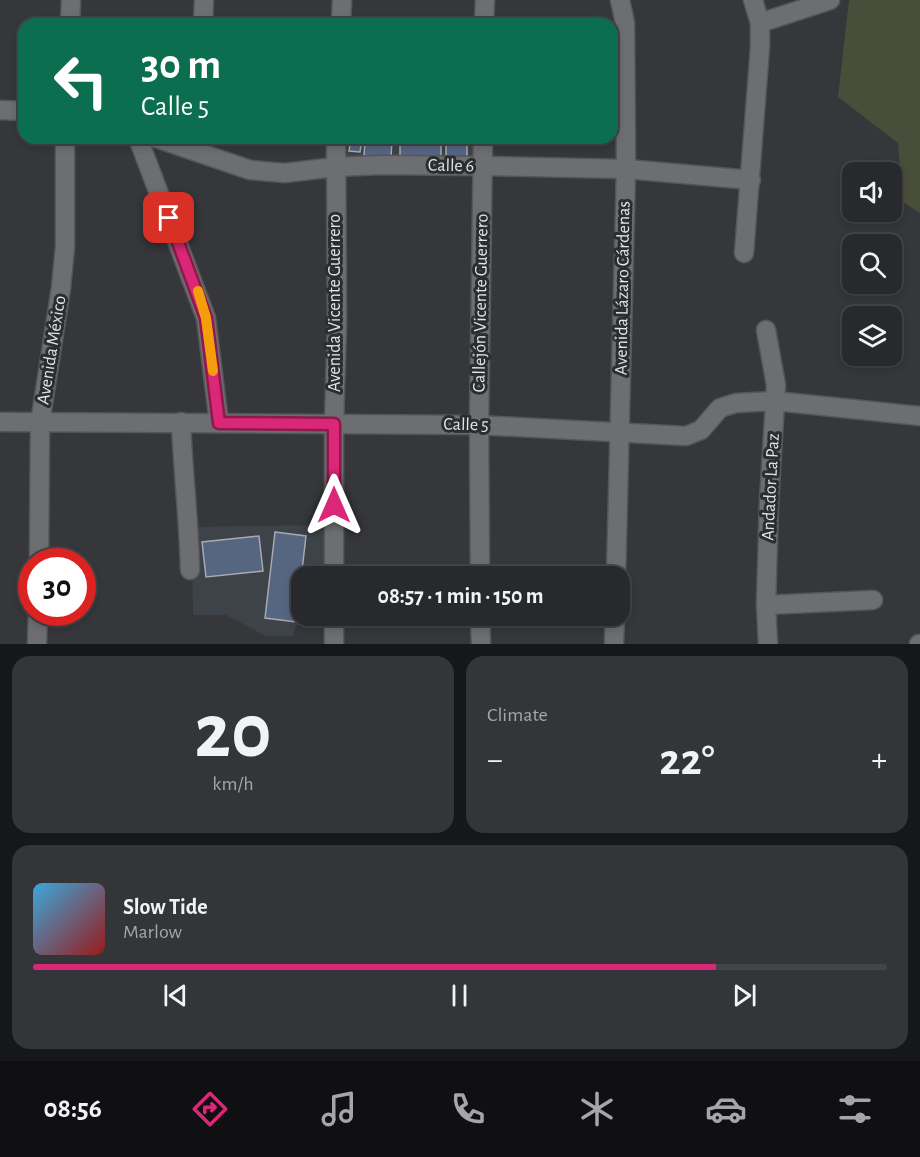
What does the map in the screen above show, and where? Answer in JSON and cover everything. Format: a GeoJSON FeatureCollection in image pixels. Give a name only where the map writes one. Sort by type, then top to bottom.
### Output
{"type":"FeatureCollection","features":[{"type":"Feature","properties":{"kind":"street"},"geometry":{"type":"LineString","coordinates":[[70,18],[71,0]]}},
{"type":"Feature","properties":{"kind":"street"},"geometry":{"type":"LineString","coordinates":[[203,18],[204,0]]}},
{"type":"Feature","properties":{"kind":"street"},"geometry":{"type":"LineString","coordinates":[[341,18],[342,0]]}},
{"type":"Feature","properties":{"kind":"street"},"geometry":{"type":"LineString","coordinates":[[484,18],[485,0]]}},
{"type":"Feature","properties":{"kind":"street","name":"Avenida Lázaro Cárdenas"},"geometry":{"type":"LineString","coordinates":[[616,566],[626,169],[625,23],[620,0]]}},
{"type":"Feature","properties":{"kind":"street"},"geometry":{"type":"LineString","coordinates":[[744,253],[760,47],[759,23],[753,0]]}},
{"type":"Feature","properties":{"kind":"street"},"geometry":{"type":"LineString","coordinates":[[759,23],[830,0]]}},
{"type":"Feature","properties":{"kind":"street"},"geometry":{"type":"LineString","coordinates":[[0,110],[18,111]]}},
{"type":"Feature","properties":{"kind":"street","name":"Avenida México"},"geometry":{"type":"LineString","coordinates":[[39,548],[40,423],[62,278],[65,144]]}},
{"type":"Feature","properties":{"kind":"street"},"geometry":{"type":"LineString","coordinates":[[140,144],[206,318],[219,423]]}},
{"type":"Feature","properties":{"kind":"street","name":"Avenida Vicente Guerrero"},"geometry":{"type":"LineString","coordinates":[[334,566],[334,424],[338,322],[336,144]]}},
{"type":"Feature","properties":{"kind":"street","name":"Callejón Vicente Guerrero"},"geometry":{"type":"LineString","coordinates":[[480,566],[479,425],[483,144]]}},
{"type":"Feature","properties":{"kind":"street","name":"Calle 6"},"geometry":{"type":"LineString","coordinates":[[196,145],[249,170],[285,173],[335,167],[483,166],[626,169],[751,180]]}},
{"type":"Feature","properties":{"kind":"street","name":"Andador La Paz"},"geometry":{"type":"LineString","coordinates":[[766,330],[776,385],[769,502],[766,605],[768,644]]}},
{"type":"Feature","properties":{"kind":"street","name":"Calle 5"},"geometry":{"type":"LineString","coordinates":[[0,422],[479,425],[686,436],[701,430],[720,408],[736,403],[775,401],[920,416]]}},
{"type":"Feature","properties":{"kind":"street"},"geometry":{"type":"LineString","coordinates":[[181,422],[190,570]]}},
{"type":"Feature","properties":{"kind":"street"},"geometry":{"type":"LineString","coordinates":[[766,605],[873,600]]}},
{"type":"Feature","properties":{"kind":"street"},"geometry":{"type":"LineString","coordinates":[[37,644],[38,626]]}},
{"type":"Feature","properties":{"kind":"street"},"geometry":{"type":"LineString","coordinates":[[334,626],[334,644]]}},
{"type":"Feature","properties":{"kind":"street"},"geometry":{"type":"LineString","coordinates":[[480,626],[481,644]]}},
{"type":"Feature","properties":{"kind":"street"},"geometry":{"type":"LineString","coordinates":[[614,644],[615,626]]}},
{"type":"Feature","properties":{"kind":"shaded area"},"geometry":{"type":"Polygon","coordinates":[[[347,144],[474,144],[473,161],[347,159],[347,144]]]}},
{"type":"Feature","properties":{"kind":"shaded area"},"geometry":{"type":"Polygon","coordinates":[[[324,525],[325,566],[291,566],[291,626],[296,626],[293,636],[266,636],[226,615],[193,615],[192,527],[324,525]]]}},
{"type":"Feature","properties":{"kind":"green space"},"geometry":{"type":"Polygon","coordinates":[[[849,0],[920,0],[920,213],[903,202],[902,162],[900,162],[898,143],[838,97],[849,0]]]}},
{"type":"Feature","properties":{"kind":"building"},"geometry":{"type":"Polygon","coordinates":[[[350,144],[361,144],[360,152],[349,151],[350,144]]]}},
{"type":"Feature","properties":{"kind":"building"},"geometry":{"type":"Polygon","coordinates":[[[365,144],[392,144],[391,158],[364,157],[365,144]]]}},
{"type":"Feature","properties":{"kind":"building"},"geometry":{"type":"Polygon","coordinates":[[[400,144],[441,144],[441,157],[400,157],[400,144]]]}},
{"type":"Feature","properties":{"kind":"building"},"geometry":{"type":"Polygon","coordinates":[[[446,144],[467,144],[467,158],[446,158],[446,144]]]}},
{"type":"Feature","properties":{"kind":"building"},"geometry":{"type":"Polygon","coordinates":[[[275,532],[306,536],[303,566],[291,566],[291,621],[265,618],[275,532]]]}},
{"type":"Feature","properties":{"kind":"building"},"geometry":{"type":"Polygon","coordinates":[[[259,536],[263,571],[206,577],[202,542],[259,536]]]}},
{"type":"Feature","properties":{"kind":"slow traffic"},"geometry":{"type":"LineString","coordinates":[[198,291],[206,318],[213,371]]}},
{"type":"Feature","properties":{"kind":"route"},"geometry":{"type":"LineString","coordinates":[[169,218],[206,318],[219,423],[334,424],[334,505]]}}]}
